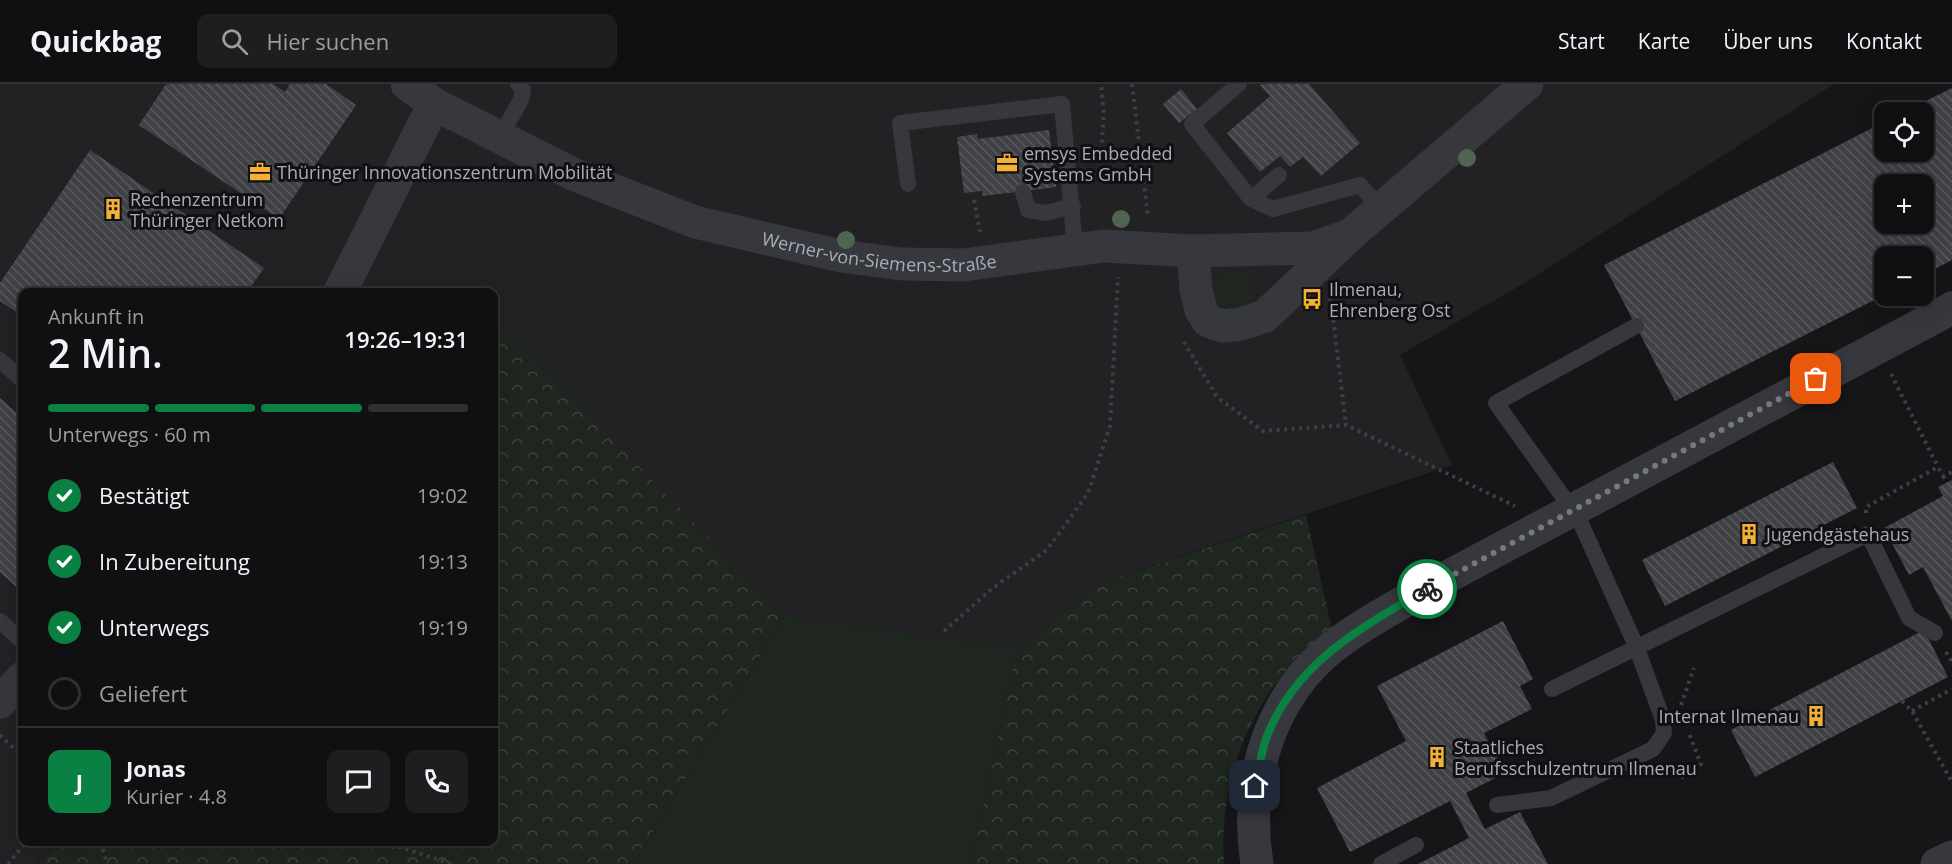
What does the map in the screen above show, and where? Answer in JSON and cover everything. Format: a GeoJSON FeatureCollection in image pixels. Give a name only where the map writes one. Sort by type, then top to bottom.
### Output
{"type":"FeatureCollection","features":[{"type":"Feature","properties":{"kind":"street","name":"Werner-von-Siemens-Straße"},"geometry":{"type":"LineString","coordinates":[[407,84],[434,104],[575,175],[695,222],[841,256],[902,264],[963,265],[1075,249],[1119,247],[1193,251],[1313,248],[1350,235]]}},
{"type":"Feature","properties":{"kind":"street","name":"Werner-von-Siemens-Straße"},"geometry":{"type":"LineString","coordinates":[[1193,251],[1196,290],[1201,310],[1208,321],[1223,326],[1241,324],[1265,316],[1350,235],[1527,84]]}},
{"type":"Feature","properties":{"kind":"street"},"geometry":{"type":"LineString","coordinates":[[342,288],[434,104]]}},
{"type":"Feature","properties":{"kind":"street"},"geometry":{"type":"LineString","coordinates":[[1257,864],[1255,786],[1267,737],[1291,690],[1323,655],[1372,621],[1447,577],[1952,308]]}},
{"type":"Feature","properties":{"kind":"street"},"geometry":{"type":"LineString","coordinates":[[0,702],[18,682]]}},
{"type":"Feature","properties":{"kind":"street"},"geometry":{"type":"LineString","coordinates":[[1937,864],[1952,857]]}},
{"type":"Feature","properties":{"kind":"lane"},"geometry":{"type":"LineString","coordinates":[[498,138],[521,100],[523,90],[518,84]]}},
{"type":"Feature","properties":{"kind":"lane"},"geometry":{"type":"LineString","coordinates":[[1239,84],[1192,124],[1251,199],[1273,209],[1360,185],[1382,209]]}},
{"type":"Feature","properties":{"kind":"lane"},"geometry":{"type":"LineString","coordinates":[[908,184],[900,123],[1062,104],[1073,206],[1075,249]]}},
{"type":"Feature","properties":{"kind":"lane"},"geometry":{"type":"LineString","coordinates":[[1251,199],[1279,175]]}},
{"type":"Feature","properties":{"kind":"lane"},"geometry":{"type":"LineString","coordinates":[[1023,192],[1028,210],[1047,213],[1073,206]]}},
{"type":"Feature","properties":{"kind":"lane"},"geometry":{"type":"LineString","coordinates":[[1497,805],[1551,798],[1653,749],[1664,733],[1663,720],[1636,646],[1496,403],[1636,326]]}},
{"type":"Feature","properties":{"kind":"lane"},"geometry":{"type":"LineString","coordinates":[[0,360],[18,376]]}},
{"type":"Feature","properties":{"kind":"lane"},"geometry":{"type":"LineString","coordinates":[[1552,689],[1868,534],[1910,618],[1935,633]]}},
{"type":"Feature","properties":{"kind":"lane"},"geometry":{"type":"LineString","coordinates":[[0,621],[18,637]]}},
{"type":"Feature","properties":{"kind":"lane"},"geometry":{"type":"LineString","coordinates":[[1381,864],[1416,845]]}},
{"type":"Feature","properties":{"kind":"path"},"geometry":{"type":"LineString","coordinates":[[1068,154],[1101,151],[1104,115],[1101,84]]}},
{"type":"Feature","properties":{"kind":"path"},"geometry":{"type":"LineString","coordinates":[[1132,84],[1152,248]]}},
{"type":"Feature","properties":{"kind":"path"},"geometry":{"type":"LineString","coordinates":[[944,632],[994,587],[1047,550],[1088,493],[1110,426],[1119,247]]}},
{"type":"Feature","properties":{"kind":"path"},"geometry":{"type":"LineString","coordinates":[[1309,276],[1331,301],[1346,425]]}},
{"type":"Feature","properties":{"kind":"path"},"geometry":{"type":"LineString","coordinates":[[1182,338],[1217,397],[1263,431],[1346,425],[1562,517]]}},
{"type":"Feature","properties":{"kind":"path"},"geometry":{"type":"LineString","coordinates":[[1877,346],[1946,483]]}},
{"type":"Feature","properties":{"kind":"path"},"geometry":{"type":"LineString","coordinates":[[1868,534],[1866,507],[1938,467]]}},
{"type":"Feature","properties":{"kind":"path"},"geometry":{"type":"LineString","coordinates":[[1943,476],[1952,472]]}},
{"type":"Feature","properties":{"kind":"path"},"geometry":{"type":"LineString","coordinates":[[1679,711],[1694,668]]}},
{"type":"Feature","properties":{"kind":"path"},"geometry":{"type":"LineString","coordinates":[[1912,711],[1952,688]]}},
{"type":"Feature","properties":{"kind":"path"},"geometry":{"type":"LineString","coordinates":[[1902,701],[1912,711],[1952,782]]}},
{"type":"Feature","properties":{"kind":"path"},"geometry":{"type":"LineString","coordinates":[[1681,778],[1701,764],[1684,721]]}},
{"type":"Feature","properties":{"kind":"path"},"geometry":{"type":"LineString","coordinates":[[0,735],[18,752]]}},
{"type":"Feature","properties":{"kind":"path"},"geometry":{"type":"LineString","coordinates":[[8,864],[23,846]]}},
{"type":"Feature","properties":{"kind":"path"},"geometry":{"type":"LineString","coordinates":[[101,846],[107,864]]}},
{"type":"Feature","properties":{"kind":"path"},"geometry":{"type":"LineString","coordinates":[[396,846],[452,864]]}},
{"type":"Feature","properties":{"kind":"shaded area"},"geometry":{"type":"Polygon","coordinates":[[[0,84],[1834,84],[1531,279],[1400,355],[1452,465],[1103,582],[1017,648],[785,615],[498,322],[498,288],[18,288],[18,846],[53,846],[36,864],[0,864],[0,84]]]}},
{"type":"Feature","properties":{"kind":"green space"},"geometry":{"type":"Polygon","coordinates":[[[1233,269],[1241,270],[1247,275],[1252,281],[1252,297],[1247,303],[1241,308],[1233,309],[1225,308],[1219,303],[1214,297],[1213,289],[1214,281],[1219,275],[1225,270],[1233,269]]]}},
{"type":"Feature","properties":{"kind":"green space"},"geometry":{"type":"Polygon","coordinates":[[[498,322],[785,615],[633,864],[37,864],[54,846],[498,846],[498,322]]]}},
{"type":"Feature","properties":{"kind":"green space"},"geometry":{"type":"Polygon","coordinates":[[[1306,515],[1332,629],[1273,686],[1256,714],[1239,755],[1227,797],[1223,841],[1224,864],[971,864],[1017,648],[1103,582],[1306,515]]]}},
{"type":"Feature","properties":{"kind":"green space"},"geometry":{"type":"Polygon","coordinates":[[[785,615],[1017,648],[971,864],[633,864],[785,615]]]}},
{"type":"Feature","properties":{"kind":"building","name":"Thüringer Innovationszentrum Mobilität"},"geometry":{"type":"Polygon","coordinates":[[[166,84],[273,84],[285,92],[290,84],[326,84],[356,105],[279,219],[139,125],[166,84]]]}},
{"type":"Feature","properties":{"kind":"building"},"geometry":{"type":"Polygon","coordinates":[[[1309,84],[1360,143],[1321,176],[1303,157],[1290,167],[1280,156],[1260,172],[1227,133],[1270,96],[1260,85],[1309,84]]]}},
{"type":"Feature","properties":{"kind":"building"},"geometry":{"type":"Polygon","coordinates":[[[1952,88],[1952,260],[1934,269],[1934,246],[1874,246],[1874,300],[1675,401],[1604,265],[1874,127],[1874,162],[1934,162],[1934,102],[1923,102],[1952,88]]]}},
{"type":"Feature","properties":{"kind":"building"},"geometry":{"type":"Polygon","coordinates":[[[1181,89],[1197,109],[1179,123],[1163,104],[1181,89]]]}},
{"type":"Feature","properties":{"kind":"building","name":"emsys Embedded Systems GmbH"},"geometry":{"type":"Polygon","coordinates":[[[1049,130],[1056,187],[983,196],[982,191],[964,193],[957,137],[977,134],[978,139],[1049,130]]]}},
{"type":"Feature","properties":{"kind":"building","name":"Rechenzentrum Thüringer Netkom"},"geometry":{"type":"Polygon","coordinates":[[[90,150],[264,268],[250,288],[18,288],[18,313],[0,301],[0,283],[90,150]]]}},
{"type":"Feature","properties":{"kind":"building"},"geometry":{"type":"Polygon","coordinates":[[[0,398],[18,414],[18,588],[0,572],[0,398]]]}},
{"type":"Feature","properties":{"kind":"building","name":"Jugendgästehaus"},"geometry":{"type":"Polygon","coordinates":[[[1833,462],[1857,508],[1665,606],[1642,560],[1833,462]]]}},
{"type":"Feature","properties":{"kind":"building"},"geometry":{"type":"Polygon","coordinates":[[[1952,480],[1952,621],[1923,567],[1909,575],[1884,528],[1943,496],[1938,487],[1952,480]]]}},
{"type":"Feature","properties":{"kind":"building","name":"Staatliches Berufsschulzentrum Ilmenau"},"geometry":{"type":"Polygon","coordinates":[[[1503,621],[1533,679],[1520,686],[1532,709],[1484,733],[1505,773],[1466,793],[1485,829],[1520,812],[1548,864],[1418,864],[1469,838],[1450,801],[1350,852],[1317,788],[1406,741],[1377,686],[1503,621]]]}},
{"type":"Feature","properties":{"kind":"building","name":"Internat Ilmenau"},"geometry":{"type":"Polygon","coordinates":[[[1924,630],[1948,677],[1755,777],[1731,730],[1924,630]]]}},
{"type":"Feature","properties":{"kind":"way so far"},"geometry":{"type":"LineString","coordinates":[[1427,589],[1816,379]]}},
{"type":"Feature","properties":{"kind":"place","name":"emsys Embedded Systems GmbH"},"geometry":{"type":"Point","coordinates":[1007,163]}},
{"type":"Feature","properties":{"kind":"place","name":"Thüringer Innovationszentrum Mobilität"},"geometry":{"type":"Point","coordinates":[260,172]}},
{"type":"Feature","properties":{"kind":"place","name":"Rechenzentrum Thüringer Netkom"},"geometry":{"type":"Point","coordinates":[113,209]}},
{"type":"Feature","properties":{"kind":"place","name":"Ilmenau, Ehrenberg Ost"},"geometry":{"type":"Point","coordinates":[1312,299]}},
{"type":"Feature","properties":{"kind":"place","name":"Jugendgästehaus"},"geometry":{"type":"Point","coordinates":[1749,534]}},
{"type":"Feature","properties":{"kind":"place","name":"Internat Ilmenau"},"geometry":{"type":"Point","coordinates":[1816,716]}},
{"type":"Feature","properties":{"kind":"place","name":"Staatliches Berufsschulzentrum Ilmenau"},"geometry":{"type":"Point","coordinates":[1437,757]}},
{"type":"Feature","properties":{"kind":"route"},"geometry":{"type":"LineString","coordinates":[[1255,786],[1267,737],[1291,690],[1323,655],[1372,621],[1427,589]]}}]}
